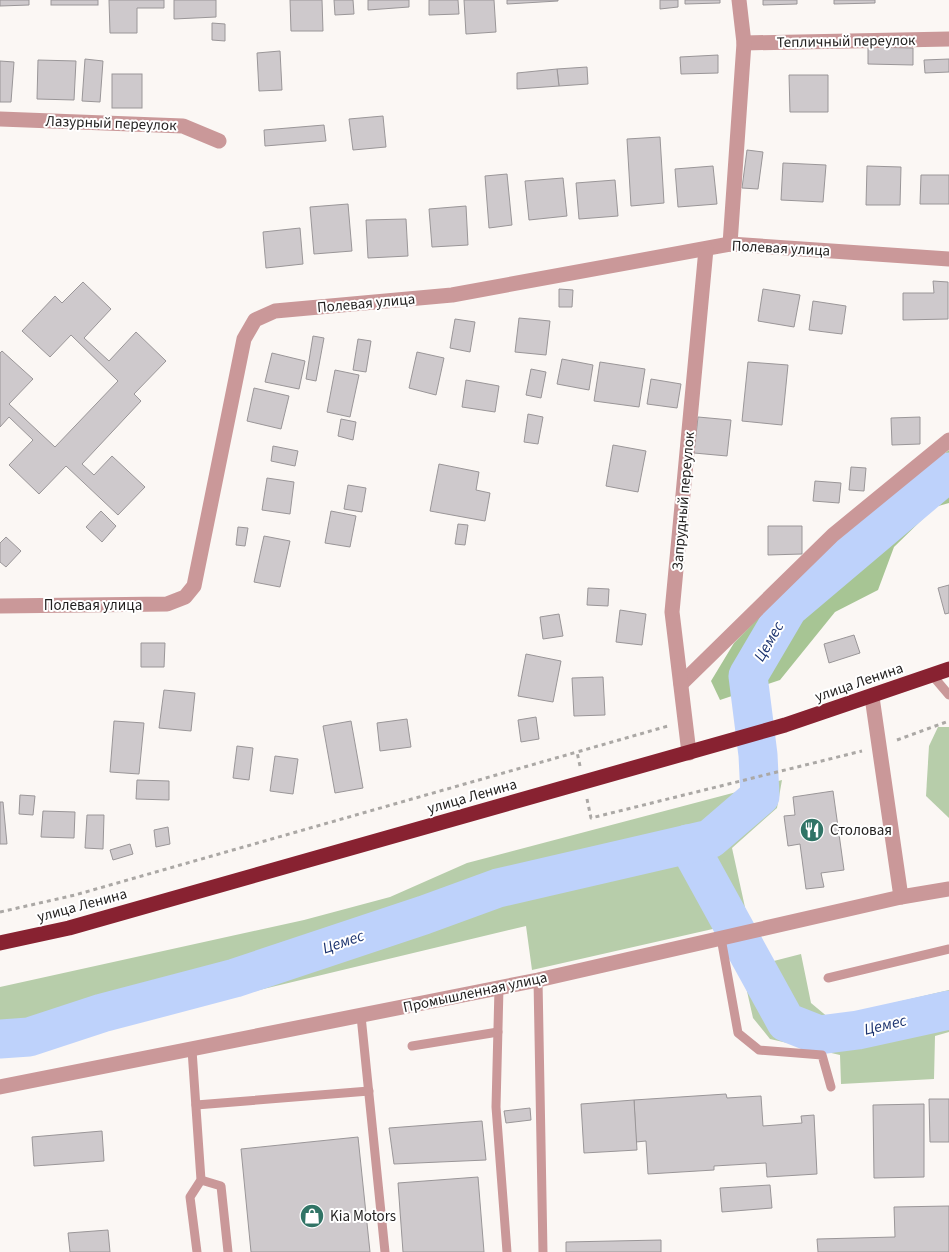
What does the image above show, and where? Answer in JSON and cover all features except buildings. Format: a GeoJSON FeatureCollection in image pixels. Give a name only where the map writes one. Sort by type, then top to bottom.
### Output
{"type":"FeatureCollection","features":[{"type":"Feature","properties":{"kind":"highway","name":"улица Ленина"},"geometry":{"type":"LineString","coordinates":[[0,943],[69,928],[689,753],[872,697],[949,669]]}},
{"type":"Feature","properties":{"kind":"street"},"geometry":{"type":"LineString","coordinates":[[730,244],[744,43],[739,0]]}},
{"type":"Feature","properties":{"kind":"street","name":"Тепличный переулок"},"geometry":{"type":"LineString","coordinates":[[744,43],[949,39]]}},
{"type":"Feature","properties":{"kind":"street","name":"Лазурный переулок"},"geometry":{"type":"LineString","coordinates":[[0,119],[183,126],[219,142]]}},
{"type":"Feature","properties":{"kind":"street","name":"Полевая улица"},"geometry":{"type":"LineString","coordinates":[[0,606],[168,604],[185,597],[194,586],[244,339],[255,320],[275,311],[452,295],[730,244],[949,259]]}},
{"type":"Feature","properties":{"kind":"street","name":"Запрудный переулок"},"geometry":{"type":"LineString","coordinates":[[689,753],[672,612],[706,249]]}},
{"type":"Feature","properties":{"kind":"street"},"geometry":{"type":"LineString","coordinates":[[681,684],[833,535],[949,440]]}},
{"type":"Feature","properties":{"kind":"street"},"geometry":{"type":"LineString","coordinates":[[872,697],[901,897]]}},
{"type":"Feature","properties":{"kind":"street","name":"Промышленная улица"},"geometry":{"type":"LineString","coordinates":[[0,1087],[538,980],[901,897],[949,889]]}},
{"type":"Feature","properties":{"kind":"lane"},"geometry":{"type":"LineString","coordinates":[[932,675],[949,695]]}},
{"type":"Feature","properties":{"kind":"lane"},"geometry":{"type":"LineString","coordinates":[[722,938],[738,1033],[759,1050],[822,1055],[831,1087]]}},
{"type":"Feature","properties":{"kind":"lane"},"geometry":{"type":"LineString","coordinates":[[828,978],[949,950]]}},
{"type":"Feature","properties":{"kind":"lane"},"geometry":{"type":"LineString","coordinates":[[538,980],[544,1252]]}},
{"type":"Feature","properties":{"kind":"lane"},"geometry":{"type":"LineString","coordinates":[[499,988],[496,1107],[507,1252]]}},
{"type":"Feature","properties":{"kind":"lane"},"geometry":{"type":"LineString","coordinates":[[361,1016],[385,1252]]}},
{"type":"Feature","properties":{"kind":"lane"},"geometry":{"type":"LineString","coordinates":[[412,1046],[498,1032]]}},
{"type":"Feature","properties":{"kind":"lane"},"geometry":{"type":"LineString","coordinates":[[192,1050],[201,1180],[190,1198],[197,1252]]}},
{"type":"Feature","properties":{"kind":"lane"},"geometry":{"type":"LineString","coordinates":[[196,1105],[369,1091]]}},
{"type":"Feature","properties":{"kind":"lane"},"geometry":{"type":"LineString","coordinates":[[201,1180],[221,1186],[228,1252]]}},
{"type":"Feature","properties":{"kind":"path"},"geometry":{"type":"LineString","coordinates":[[0,912],[85,893],[577,752]]}},
{"type":"Feature","properties":{"kind":"path"},"geometry":{"type":"LineString","coordinates":[[729,784],[787,769]]}},
{"type":"Feature","properties":{"kind":"green space"},"geometry":{"type":"Polygon","coordinates":[[[949,450],[949,503],[935,507],[894,547],[878,590],[835,612],[780,680],[720,700],[711,681],[734,643],[815,559],[949,450]]]}},
{"type":"Feature","properties":{"kind":"green space"},"geometry":{"type":"Polygon","coordinates":[[[938,727],[949,727],[949,818],[926,796],[929,746],[938,727]]]}},
{"type":"Feature","properties":{"kind":"green space"},"geometry":{"type":"Polygon","coordinates":[[[782,780],[777,808],[732,848],[748,921],[532,970],[526,926],[0,1052],[0,987],[304,920],[390,897],[467,863],[782,780]]]}},
{"type":"Feature","properties":{"kind":"green space"},"geometry":{"type":"Polygon","coordinates":[[[801,954],[811,1003],[829,1018],[949,990],[949,1032],[935,1036],[934,1079],[841,1084],[840,1055],[770,1039],[753,1018],[742,969],[801,954]]]}},
{"type":"Feature","properties":{"kind":"waterway","name":"Цемес"},"geometry":{"type":"LineString","coordinates":[[0,1039],[29,1037],[102,1013],[235,978],[424,915],[498,888],[710,839],[760,796],[758,755],[748,676],[788,608],[949,472]]}},
{"type":"Feature","properties":{"kind":"waterway","name":"Цемес"},"geometry":{"type":"LineString","coordinates":[[688,844],[786,1022],[819,1035],[858,1030],[949,1010]]}},
{"type":"Feature","properties":{"kind":"place","name":"Столовая"},"geometry":{"type":"Point","coordinates":[812,830]}},
{"type":"Feature","properties":{"kind":"place","name":"Kia Motors"},"geometry":{"type":"Point","coordinates":[312,1216]}}]}
